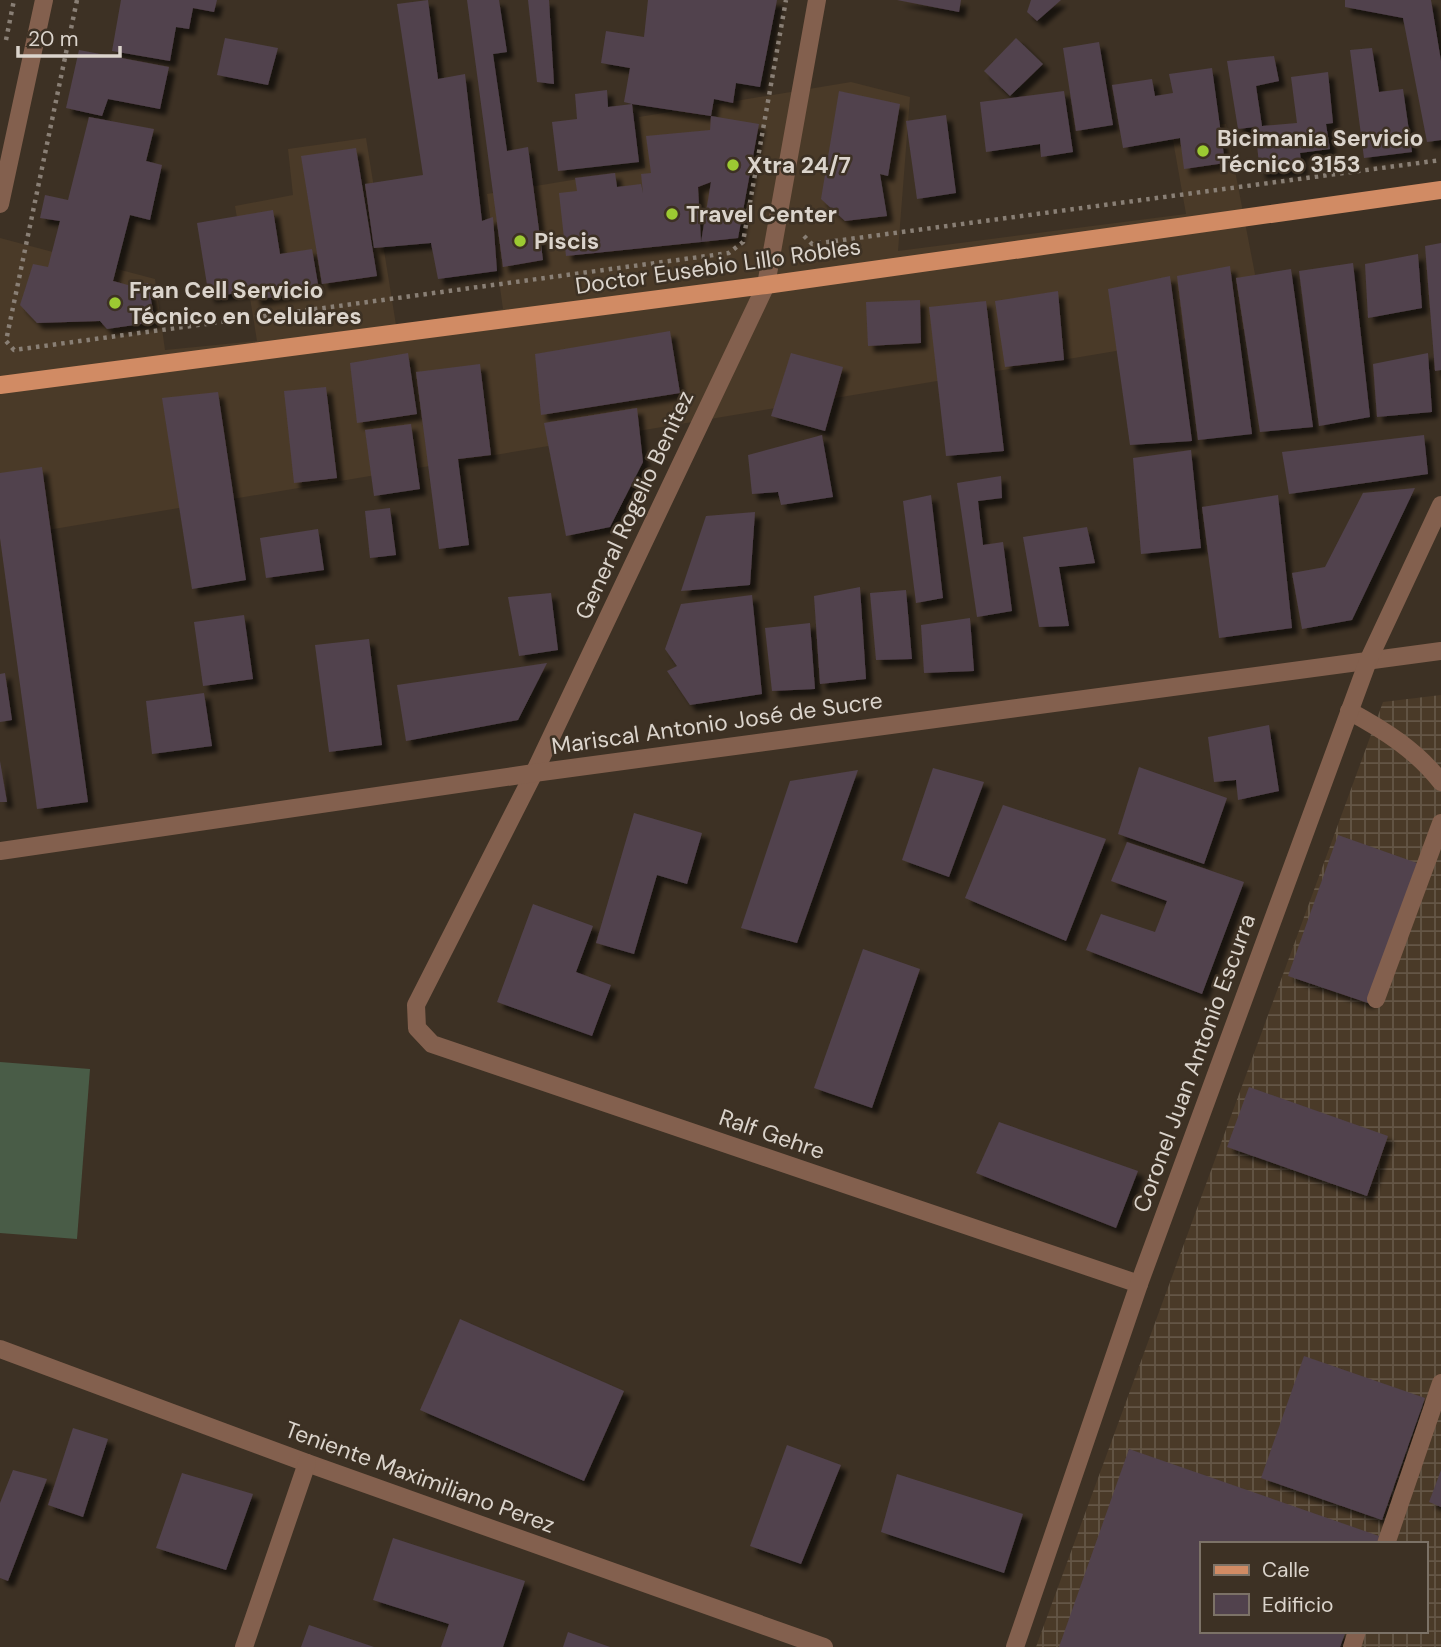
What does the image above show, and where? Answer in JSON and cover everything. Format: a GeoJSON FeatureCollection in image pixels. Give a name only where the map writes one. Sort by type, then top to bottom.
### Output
{"type":"FeatureCollection","features":[{"type":"Feature","properties":{"kind":"main road","name":"Doctor Eusebio Lillo Robles"},"geometry":{"type":"LineString","coordinates":[[0,385],[766,285],[1441,190]]}},
{"type":"Feature","properties":{"kind":"street"},"geometry":{"type":"LineString","coordinates":[[0,204],[44,0]]}},
{"type":"Feature","properties":{"kind":"street","name":"General Rogelio Benitez"},"geometry":{"type":"LineString","coordinates":[[416,1005],[534,773],[766,285],[817,0]]}},
{"type":"Feature","properties":{"kind":"street","name":"Coronel Juan Antonio Escurra"},"geometry":{"type":"LineString","coordinates":[[1015,1647],[1139,1284],[1349,711],[1368,661],[1441,505]]}},
{"type":"Feature","properties":{"kind":"street","name":"Mariscal Antonio José de Sucre"},"geometry":{"type":"LineString","coordinates":[[0,851],[534,773],[1441,651]]}},
{"type":"Feature","properties":{"kind":"street"},"geometry":{"type":"LineString","coordinates":[[1349,711],[1388,733],[1412,751],[1441,782]]}},
{"type":"Feature","properties":{"kind":"street"},"geometry":{"type":"LineString","coordinates":[[1376,999],[1441,824]]}},
{"type":"Feature","properties":{"kind":"street","name":"Ralf Gehre"},"geometry":{"type":"LineString","coordinates":[[416,1005],[417,1028],[432,1044],[1139,1284]]}},
{"type":"Feature","properties":{"kind":"street","name":"Teniente Maximiliano Perez"},"geometry":{"type":"LineString","coordinates":[[0,1349],[307,1463],[824,1647]]}},
{"type":"Feature","properties":{"kind":"street"},"geometry":{"type":"LineString","coordinates":[[1386,1542],[1441,1383]]}},
{"type":"Feature","properties":{"kind":"street"},"geometry":{"type":"LineString","coordinates":[[244,1647],[307,1463]]}},
{"type":"Feature","properties":{"kind":"path"},"geometry":{"type":"LineString","coordinates":[[3,53],[14,0]]}},
{"type":"Feature","properties":{"kind":"path"},"geometry":{"type":"LineString","coordinates":[[77,0],[3,340],[14,349],[729,253],[743,242],[786,0]]}},
{"type":"Feature","properties":{"kind":"path"},"geometry":{"type":"LineString","coordinates":[[804,236],[812,244],[1441,160]]}},
{"type":"Feature","properties":{"kind":"shaded area"},"geometry":{"type":"Polygon","coordinates":[[[851,82],[910,97],[898,251],[1186,214],[1171,129],[1226,124],[1265,326],[0,538],[0,238],[155,279],[165,350],[257,341],[235,206],[293,195],[288,149],[366,138],[396,325],[503,309],[487,194],[645,168],[639,117],[851,82]]]}},
{"type":"Feature","properties":{"kind":"shaded area"},"geometry":{"type":"Polygon","coordinates":[[[1441,695],[1441,1647],[1036,1647],[1383,702],[1441,695]]]}},
{"type":"Feature","properties":{"kind":"green space"},"geometry":{"type":"Polygon","coordinates":[[[0,1062],[90,1069],[77,1239],[0,1233],[0,1062]]]}},
{"type":"Feature","properties":{"kind":"building"},"geometry":{"type":"Polygon","coordinates":[[[121,0],[217,0],[214,12],[193,8],[189,29],[176,27],[170,61],[112,51],[121,0]]]}},
{"type":"Feature","properties":{"kind":"building"},"geometry":{"type":"Polygon","coordinates":[[[428,0],[438,79],[465,74],[482,221],[493,217],[497,271],[438,279],[431,243],[374,248],[365,184],[423,175],[397,4],[428,0]]]}},
{"type":"Feature","properties":{"kind":"building"},"geometry":{"type":"Polygon","coordinates":[[[467,0],[499,0],[507,52],[493,54],[507,151],[528,147],[543,260],[503,267],[467,0]]]}},
{"type":"Feature","properties":{"kind":"building"},"geometry":{"type":"Polygon","coordinates":[[[528,0],[549,0],[554,84],[537,82],[528,0]]]}},
{"type":"Feature","properties":{"kind":"building"},"geometry":{"type":"Polygon","coordinates":[[[648,0],[777,0],[760,87],[736,83],[733,103],[714,99],[711,116],[624,102],[630,68],[601,63],[606,31],[644,37],[648,0]]]}},
{"type":"Feature","properties":{"kind":"building"},"geometry":{"type":"Polygon","coordinates":[[[897,0],[961,0],[959,12],[897,0]]]}},
{"type":"Feature","properties":{"kind":"building"},"geometry":{"type":"Polygon","coordinates":[[[1031,0],[1061,0],[1037,21],[1027,12],[1031,0]]]}},
{"type":"Feature","properties":{"kind":"building"},"geometry":{"type":"Polygon","coordinates":[[[1345,0],[1431,0],[1441,61],[1441,140],[1427,142],[1403,18],[1345,7],[1345,0]]]}},
{"type":"Feature","properties":{"kind":"building"},"geometry":{"type":"Polygon","coordinates":[[[225,38],[278,48],[268,85],[217,75],[225,38]]]}},
{"type":"Feature","properties":{"kind":"building"},"geometry":{"type":"Polygon","coordinates":[[[1016,38],[1043,64],[1010,96],[984,71],[1016,38]]]}},
{"type":"Feature","properties":{"kind":"building"},"geometry":{"type":"Polygon","coordinates":[[[1099,42],[1113,125],[1076,131],[1063,48],[1099,42]]]}},
{"type":"Feature","properties":{"kind":"building"},"geometry":{"type":"Polygon","coordinates":[[[1372,48],[1379,92],[1403,89],[1412,152],[1364,158],[1350,50],[1372,48]]]}},
{"type":"Feature","properties":{"kind":"building"},"geometry":{"type":"Polygon","coordinates":[[[79,50],[169,67],[160,109],[108,99],[102,116],[66,108],[79,50]]]}},
{"type":"Feature","properties":{"kind":"building"},"geometry":{"type":"Polygon","coordinates":[[[1274,56],[1279,81],[1256,86],[1262,126],[1297,123],[1291,77],[1328,72],[1333,123],[1326,124],[1330,149],[1300,153],[1302,169],[1260,173],[1255,127],[1238,129],[1227,61],[1274,56]]]}},
{"type":"Feature","properties":{"kind":"building"},"geometry":{"type":"Polygon","coordinates":[[[1212,68],[1225,163],[1184,169],[1180,138],[1123,148],[1112,85],[1152,79],[1155,96],[1173,93],[1169,74],[1212,68]]]}},
{"type":"Feature","properties":{"kind":"building"},"geometry":{"type":"Polygon","coordinates":[[[607,90],[608,107],[632,104],[639,162],[558,171],[552,122],[577,119],[575,94],[607,90]]]}},
{"type":"Feature","properties":{"kind":"building"},"geometry":{"type":"Polygon","coordinates":[[[839,91],[900,104],[888,176],[880,174],[887,216],[845,221],[821,199],[839,91]]]}},
{"type":"Feature","properties":{"kind":"building"},"geometry":{"type":"Polygon","coordinates":[[[1064,91],[1073,152],[1041,157],[1040,144],[986,152],[980,102],[1064,91]]]}},
{"type":"Feature","properties":{"kind":"building"},"geometry":{"type":"Polygon","coordinates":[[[946,115],[956,193],[917,199],[906,121],[946,115]]]}},
{"type":"Feature","properties":{"kind":"building"},"geometry":{"type":"Polygon","coordinates":[[[711,116],[759,124],[738,238],[701,242],[566,256],[559,193],[577,191],[575,178],[615,173],[617,187],[641,184],[643,193],[641,174],[651,173],[646,136],[710,130],[711,116]],[[711,182],[698,187],[701,242],[711,182]]]}},
{"type":"Feature","properties":{"kind":"building"},"geometry":{"type":"Polygon","coordinates":[[[89,117],[154,129],[146,161],[162,165],[150,220],[130,215],[113,281],[128,285],[148,283],[155,322],[107,329],[100,321],[37,323],[20,305],[33,264],[48,267],[60,221],[40,218],[45,195],[68,200],[89,117]]]}},
{"type":"Feature","properties":{"kind":"building"},"geometry":{"type":"Polygon","coordinates":[[[356,148],[377,276],[322,284],[301,156],[356,148]]]}},
{"type":"Feature","properties":{"kind":"building"},"geometry":{"type":"Polygon","coordinates":[[[273,210],[280,254],[312,249],[319,290],[255,300],[253,291],[209,297],[197,223],[273,210]]]}},
{"type":"Feature","properties":{"kind":"building"},"geometry":{"type":"Polygon","coordinates":[[[1441,243],[1441,370],[1435,371],[1425,246],[1441,243]]]}},
{"type":"Feature","properties":{"kind":"building"},"geometry":{"type":"Polygon","coordinates":[[[1418,254],[1422,308],[1368,318],[1365,264],[1418,254]]]}},
{"type":"Feature","properties":{"kind":"building"},"geometry":{"type":"Polygon","coordinates":[[[1353,263],[1370,417],[1319,426],[1299,271],[1353,263]]]}},
{"type":"Feature","properties":{"kind":"building"},"geometry":{"type":"Polygon","coordinates":[[[1230,266],[1252,434],[1198,440],[1177,276],[1230,266]]]}},
{"type":"Feature","properties":{"kind":"building"},"geometry":{"type":"Polygon","coordinates":[[[1291,269],[1313,427],[1260,432],[1236,278],[1291,269]]]}},
{"type":"Feature","properties":{"kind":"building"},"geometry":{"type":"Polygon","coordinates":[[[1170,276],[1192,441],[1130,445],[1108,289],[1170,276]]]}},
{"type":"Feature","properties":{"kind":"building"},"geometry":{"type":"Polygon","coordinates":[[[1058,291],[1064,360],[1005,367],[995,301],[1058,291]]]}},
{"type":"Feature","properties":{"kind":"building"},"geometry":{"type":"Polygon","coordinates":[[[920,300],[921,343],[868,346],[866,302],[920,300]]]}},
{"type":"Feature","properties":{"kind":"building"},"geometry":{"type":"Polygon","coordinates":[[[986,301],[1004,451],[946,456],[929,307],[986,301]]]}},
{"type":"Feature","properties":{"kind":"building"},"geometry":{"type":"Polygon","coordinates":[[[670,331],[680,393],[541,415],[535,354],[670,331]]]}},
{"type":"Feature","properties":{"kind":"building"},"geometry":{"type":"Polygon","coordinates":[[[408,353],[417,414],[357,423],[350,363],[408,353]]]}},
{"type":"Feature","properties":{"kind":"building"},"geometry":{"type":"Polygon","coordinates":[[[791,353],[843,367],[825,431],[771,416],[791,353]]]}},
{"type":"Feature","properties":{"kind":"building"},"geometry":{"type":"Polygon","coordinates":[[[1428,353],[1432,412],[1377,417],[1373,364],[1428,353]]]}},
{"type":"Feature","properties":{"kind":"building"},"geometry":{"type":"Polygon","coordinates":[[[480,364],[491,455],[458,459],[469,545],[439,549],[416,372],[480,364]]]}},
{"type":"Feature","properties":{"kind":"building"},"geometry":{"type":"Polygon","coordinates":[[[326,387],[337,478],[294,483],[284,391],[326,387]]]}},
{"type":"Feature","properties":{"kind":"building"},"geometry":{"type":"Polygon","coordinates":[[[218,392],[246,580],[192,589],[162,398],[218,392]]]}},
{"type":"Feature","properties":{"kind":"building"},"geometry":{"type":"Polygon","coordinates":[[[637,408],[643,462],[610,527],[566,536],[544,423],[637,408]]]}},
{"type":"Feature","properties":{"kind":"building"},"geometry":{"type":"Polygon","coordinates":[[[411,424],[420,489],[374,496],[365,430],[411,424]]]}},
{"type":"Feature","properties":{"kind":"building"},"geometry":{"type":"Polygon","coordinates":[[[822,435],[833,497],[781,505],[778,492],[752,494],[748,455],[822,435]]]}},
{"type":"Feature","properties":{"kind":"building"},"geometry":{"type":"Polygon","coordinates":[[[1424,435],[1428,474],[1289,494],[1282,452],[1424,435]]]}},
{"type":"Feature","properties":{"kind":"building"},"geometry":{"type":"Polygon","coordinates":[[[1191,450],[1201,548],[1141,554],[1133,458],[1191,450]]]}},
{"type":"Feature","properties":{"kind":"building"},"geometry":{"type":"Polygon","coordinates":[[[42,467],[88,802],[37,809],[0,538],[0,473],[42,467]]]}},
{"type":"Feature","properties":{"kind":"building"},"geometry":{"type":"Polygon","coordinates":[[[1001,476],[1002,498],[978,501],[983,545],[1003,542],[1012,611],[977,617],[957,483],[1001,476]]]}},
{"type":"Feature","properties":{"kind":"building"},"geometry":{"type":"Polygon","coordinates":[[[1415,488],[1352,620],[1302,629],[1292,573],[1325,567],[1363,493],[1415,488]]]}},
{"type":"Feature","properties":{"kind":"building"},"geometry":{"type":"Polygon","coordinates":[[[931,495],[943,598],[916,603],[903,501],[931,495]]]}},
{"type":"Feature","properties":{"kind":"building"},"geometry":{"type":"Polygon","coordinates":[[[1278,495],[1292,628],[1219,638],[1202,507],[1278,495]]]}},
{"type":"Feature","properties":{"kind":"building"},"geometry":{"type":"Polygon","coordinates":[[[390,508],[396,555],[370,558],[365,511],[390,508]]]}},
{"type":"Feature","properties":{"kind":"building"},"geometry":{"type":"Polygon","coordinates":[[[755,512],[750,585],[681,591],[706,516],[755,512]]]}},
{"type":"Feature","properties":{"kind":"building"},"geometry":{"type":"Polygon","coordinates":[[[1087,527],[1095,563],[1059,567],[1069,626],[1039,627],[1023,537],[1087,527]]]}},
{"type":"Feature","properties":{"kind":"building"},"geometry":{"type":"Polygon","coordinates":[[[318,529],[324,570],[266,578],[260,538],[318,529]]]}},
{"type":"Feature","properties":{"kind":"building"},"geometry":{"type":"Polygon","coordinates":[[[860,587],[866,679],[820,684],[814,596],[860,587]]]}},
{"type":"Feature","properties":{"kind":"building"},"geometry":{"type":"Polygon","coordinates":[[[906,590],[912,659],[876,660],[870,593],[906,590]]]}},
{"type":"Feature","properties":{"kind":"building"},"geometry":{"type":"Polygon","coordinates":[[[551,593],[558,650],[519,656],[508,597],[551,593]]]}},
{"type":"Feature","properties":{"kind":"building"},"geometry":{"type":"Polygon","coordinates":[[[752,595],[762,694],[690,705],[667,671],[677,666],[665,649],[681,604],[752,595]]]}},
{"type":"Feature","properties":{"kind":"building"},"geometry":{"type":"Polygon","coordinates":[[[244,615],[253,679],[203,686],[194,622],[244,615]]]}},
{"type":"Feature","properties":{"kind":"building"},"geometry":{"type":"Polygon","coordinates":[[[970,618],[974,671],[924,673],[921,625],[970,618]]]}},
{"type":"Feature","properties":{"kind":"building"},"geometry":{"type":"Polygon","coordinates":[[[810,623],[815,689],[772,691],[765,628],[810,623]]]}},
{"type":"Feature","properties":{"kind":"building"},"geometry":{"type":"Polygon","coordinates":[[[369,639],[382,745],[329,752],[315,645],[369,639]]]}},
{"type":"Feature","properties":{"kind":"building"},"geometry":{"type":"Polygon","coordinates":[[[547,663],[518,720],[406,741],[397,685],[547,663]]]}},
{"type":"Feature","properties":{"kind":"building"},"geometry":{"type":"Polygon","coordinates":[[[5,673],[12,720],[0,722],[0,674],[5,673]]]}},
{"type":"Feature","properties":{"kind":"building"},"geometry":{"type":"Polygon","coordinates":[[[204,693],[212,746],[152,754],[146,701],[204,693]]]}},
{"type":"Feature","properties":{"kind":"building"},"geometry":{"type":"Polygon","coordinates":[[[1269,725],[1279,791],[1238,800],[1236,780],[1214,782],[1208,737],[1269,725]]]}},
{"type":"Feature","properties":{"kind":"building"},"geometry":{"type":"Polygon","coordinates":[[[0,761],[7,802],[0,802],[0,761]]]}},
{"type":"Feature","properties":{"kind":"building"},"geometry":{"type":"Polygon","coordinates":[[[1139,767],[1227,798],[1204,864],[1118,834],[1139,767]]]}},
{"type":"Feature","properties":{"kind":"building"},"geometry":{"type":"Polygon","coordinates":[[[933,768],[984,782],[949,877],[902,860],[933,768]]]}},
{"type":"Feature","properties":{"kind":"building"},"geometry":{"type":"Polygon","coordinates":[[[858,770],[797,943],[741,928],[790,781],[858,770]]]}},
{"type":"Feature","properties":{"kind":"building"},"geometry":{"type":"Polygon","coordinates":[[[1003,805],[1106,839],[1066,941],[965,898],[1003,805]]]}},
{"type":"Feature","properties":{"kind":"building"},"geometry":{"type":"Polygon","coordinates":[[[634,813],[702,833],[687,884],[657,875],[634,954],[596,943],[634,813]]]}},
{"type":"Feature","properties":{"kind":"building"},"geometry":{"type":"Polygon","coordinates":[[[1338,835],[1417,863],[1368,1003],[1288,976],[1338,835]]]}},
{"type":"Feature","properties":{"kind":"building"},"geometry":{"type":"Polygon","coordinates":[[[1127,842],[1244,882],[1202,994],[1086,950],[1101,914],[1155,932],[1167,901],[1111,881],[1127,842]]]}},
{"type":"Feature","properties":{"kind":"building"},"geometry":{"type":"Polygon","coordinates":[[[533,904],[593,926],[576,972],[611,985],[592,1036],[497,1002],[533,904]]]}},
{"type":"Feature","properties":{"kind":"building"},"geometry":{"type":"Polygon","coordinates":[[[863,949],[920,969],[872,1108],[814,1088],[863,949]]]}},
{"type":"Feature","properties":{"kind":"building"},"geometry":{"type":"Polygon","coordinates":[[[1249,1087],[1388,1136],[1367,1196],[1227,1147],[1249,1087]]]}},
{"type":"Feature","properties":{"kind":"building"},"geometry":{"type":"Polygon","coordinates":[[[999,1122],[1138,1171],[1116,1228],[976,1173],[999,1122]]]}},
{"type":"Feature","properties":{"kind":"building"},"geometry":{"type":"Polygon","coordinates":[[[460,1319],[624,1391],[584,1481],[420,1410],[460,1319]]]}},
{"type":"Feature","properties":{"kind":"building"},"geometry":{"type":"Polygon","coordinates":[[[1304,1356],[1425,1398],[1382,1520],[1261,1478],[1304,1356]]]}},
{"type":"Feature","properties":{"kind":"building"},"geometry":{"type":"Polygon","coordinates":[[[73,1428],[108,1439],[83,1517],[48,1505],[73,1428]]]}},
{"type":"Feature","properties":{"kind":"building"},"geometry":{"type":"Polygon","coordinates":[[[787,1445],[841,1465],[801,1564],[750,1546],[787,1445]]]}},
{"type":"Feature","properties":{"kind":"building"},"geometry":{"type":"Polygon","coordinates":[[[1129,1449],[1379,1536],[1378,1542],[1200,1542],[1200,1633],[1345,1633],[1340,1647],[1059,1647],[1129,1449]]]}},
{"type":"Feature","properties":{"kind":"building"},"geometry":{"type":"Polygon","coordinates":[[[13,1470],[47,1479],[8,1581],[0,1578],[0,1503],[13,1470]]]}},
{"type":"Feature","properties":{"kind":"building"},"geometry":{"type":"Polygon","coordinates":[[[1441,1470],[1441,1507],[1429,1502],[1441,1470]]]}},
{"type":"Feature","properties":{"kind":"building"},"geometry":{"type":"Polygon","coordinates":[[[182,1473],[253,1494],[226,1570],[156,1548],[182,1473]]]}},
{"type":"Feature","properties":{"kind":"building"},"geometry":{"type":"Polygon","coordinates":[[[897,1474],[1023,1514],[1004,1573],[881,1532],[897,1474]]]}},
{"type":"Feature","properties":{"kind":"building"},"geometry":{"type":"Polygon","coordinates":[[[393,1538],[525,1581],[503,1647],[441,1647],[449,1624],[373,1600],[393,1538]]]}},
{"type":"Feature","properties":{"kind":"building"},"geometry":{"type":"Polygon","coordinates":[[[309,1625],[374,1647],[301,1647],[309,1625]]]}},
{"type":"Feature","properties":{"kind":"building"},"geometry":{"type":"Polygon","coordinates":[[[568,1632],[610,1647],[563,1647],[568,1632]]]}},
{"type":"Feature","properties":{"kind":"place","name":"Bicimania Servicio Técnico 3153"},"geometry":{"type":"Point","coordinates":[1203,151]}},
{"type":"Feature","properties":{"kind":"place","name":"Xtra 24/7"},"geometry":{"type":"Point","coordinates":[733,165]}},
{"type":"Feature","properties":{"kind":"place","name":"Travel Center"},"geometry":{"type":"Point","coordinates":[672,214]}},
{"type":"Feature","properties":{"kind":"place","name":"Piscis"},"geometry":{"type":"Point","coordinates":[520,241]}},
{"type":"Feature","properties":{"kind":"place","name":"Fran Cell Servicio Técnico en Celulares"},"geometry":{"type":"Point","coordinates":[115,303]}}]}
